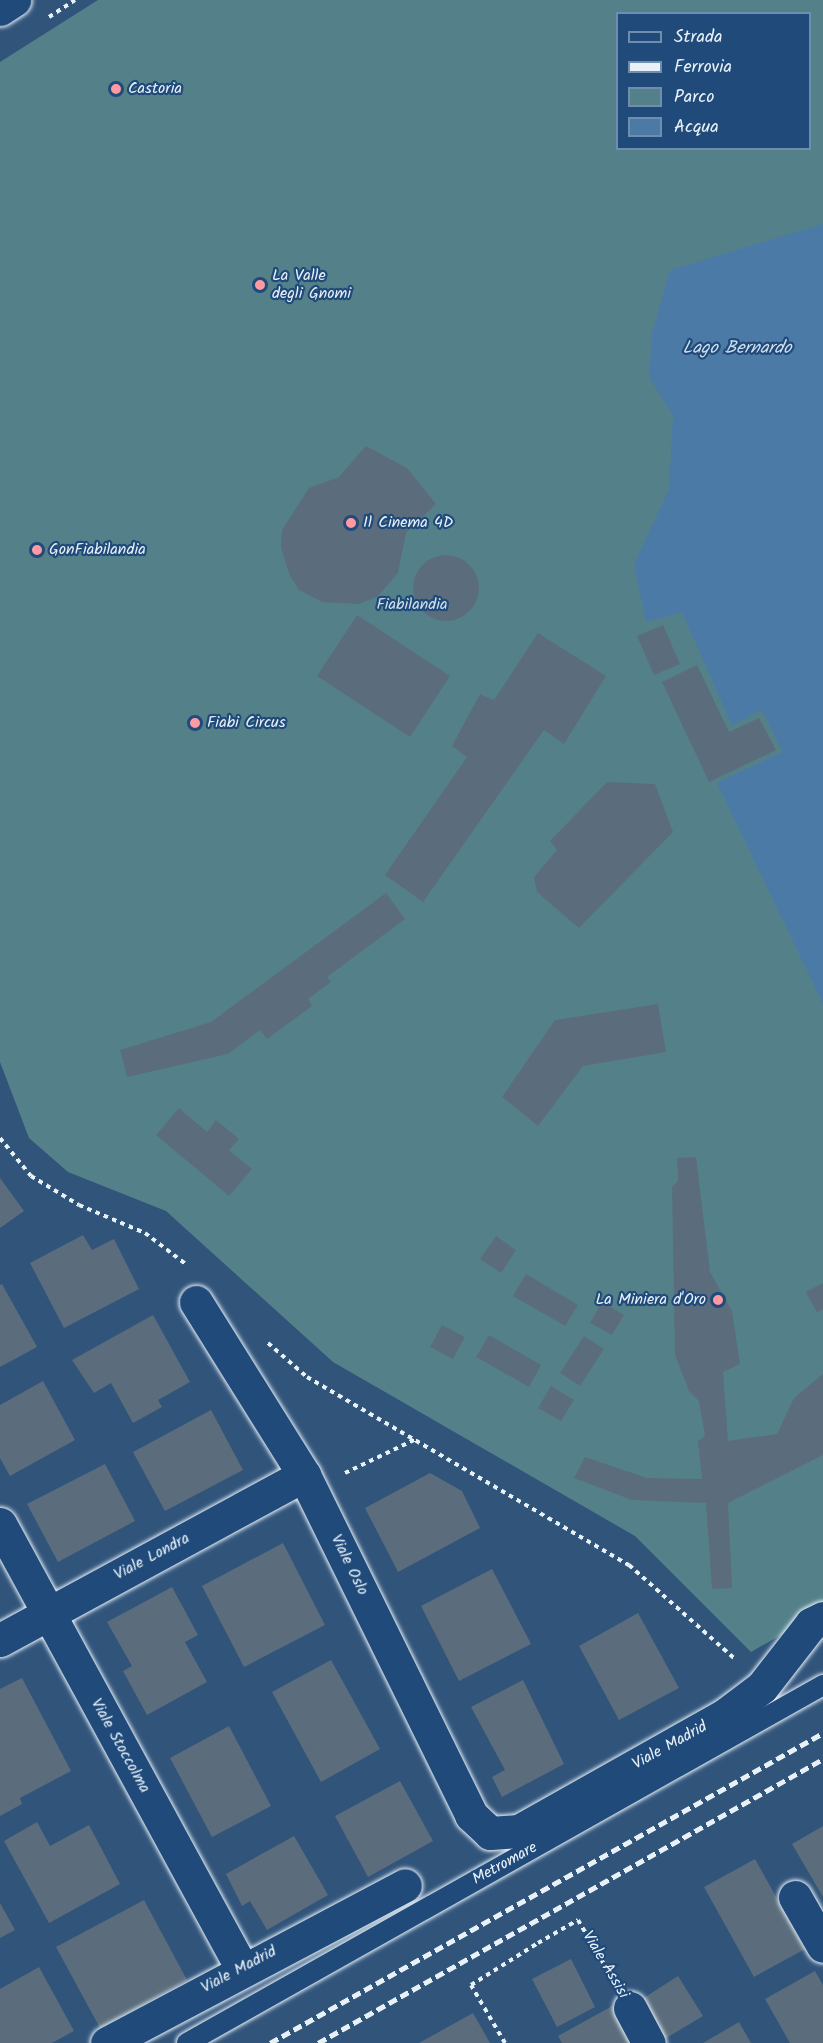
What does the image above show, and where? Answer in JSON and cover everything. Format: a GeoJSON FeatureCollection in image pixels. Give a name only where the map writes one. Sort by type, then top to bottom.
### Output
{"type":"FeatureCollection","features":[{"type":"Feature","properties":{"kind":"street"},"geometry":{"type":"LineString","coordinates":[[0,9],[14,0]]}},
{"type":"Feature","properties":{"kind":"street","name":"Viale Oslo"},"geometry":{"type":"LineString","coordinates":[[196,1302],[308,1482],[471,1815],[490,1833]]}},
{"type":"Feature","properties":{"kind":"street","name":"Viale Londra"},"geometry":{"type":"LineString","coordinates":[[0,1640],[48,1613],[308,1482]]}},
{"type":"Feature","properties":{"kind":"street","name":"Viale Stoccolma"},"geometry":{"type":"LineString","coordinates":[[0,1524],[241,1967]]}},
{"type":"Feature","properties":{"kind":"street","name":"Viale Madrid"},"geometry":{"type":"LineString","coordinates":[[490,1833],[519,1831],[725,1715],[762,1687],[811,1624],[823,1618]]}},
{"type":"Feature","properties":{"kind":"street","name":"Viale Madrid"},"geometry":{"type":"LineString","coordinates":[[107,2043],[241,1967],[405,1885]]}},
{"type":"Feature","properties":{"kind":"street"},"geometry":{"type":"LineString","coordinates":[[795,1897],[823,1947]]}},
{"type":"Feature","properties":{"kind":"street","name":"Viale Assisi"},"geometry":{"type":"LineString","coordinates":[[630,2008],[649,2043]]}},
{"type":"Feature","properties":{"kind":"lane","name":"Metromare"},"geometry":{"type":"LineString","coordinates":[[187,2043],[823,1685]]}},
{"type":"Feature","properties":{"kind":"path"},"geometry":{"type":"LineString","coordinates":[[0,1138],[32,1176],[79,1205],[145,1233],[191,1269]]}},
{"type":"Feature","properties":{"kind":"path"},"geometry":{"type":"LineString","coordinates":[[263,1338],[307,1377],[629,1565],[762,1687]]}},
{"type":"Feature","properties":{"kind":"path"},"geometry":{"type":"LineString","coordinates":[[308,1482],[416,1439]]}},
{"type":"Feature","properties":{"kind":"path","name":"Viale Assisi"},"geometry":{"type":"LineString","coordinates":[[505,2043],[471,1985],[578,1920],[630,2008]]}},
{"type":"Feature","properties":{"kind":"green space","name":"Fiabilandia"},"geometry":{"type":"Polygon","coordinates":[[[98,0],[823,0],[823,1611],[751,1652],[635,1536],[333,1362],[166,1211],[68,1172],[29,1138],[0,1062],[0,62],[98,0]]]}},
{"type":"Feature","properties":{"kind":"water","name":"Lago Bernardo"},"geometry":{"type":"Polygon","coordinates":[[[823,224],[823,1004],[717,783],[783,752],[762,710],[732,725],[682,612],[646,622],[634,565],[669,489],[673,416],[649,377],[652,334],[670,270],[823,224]]]}},
{"type":"Feature","properties":{"kind":"building","name":"Il Cinema 4D"},"geometry":{"type":"Polygon","coordinates":[[[366,446],[407,468],[436,504],[406,533],[398,573],[377,597],[359,604],[322,602],[299,590],[290,576],[281,548],[282,530],[309,488],[339,477],[366,446]]]}},
{"type":"Feature","properties":{"kind":"building"},"geometry":{"type":"Polygon","coordinates":[[[446,555],[458,558],[469,565],[476,576],[479,588],[476,600],[469,611],[458,618],[446,621],[434,618],[423,611],[416,600],[413,588],[416,576],[423,565],[434,558],[446,555]]]}},
{"type":"Feature","properties":{"kind":"building"},"geometry":{"type":"Polygon","coordinates":[[[357,615],[450,676],[410,737],[317,676],[357,615]]]}},
{"type":"Feature","properties":{"kind":"building"},"geometry":{"type":"Polygon","coordinates":[[[663,625],[680,664],[654,675],[637,636],[663,625]]]}},
{"type":"Feature","properties":{"kind":"building"},"geometry":{"type":"Polygon","coordinates":[[[538,633],[606,676],[564,744],[544,730],[423,902],[385,875],[467,757],[452,746],[480,694],[494,700],[538,633]]]}},
{"type":"Feature","properties":{"kind":"building"},"geometry":{"type":"Polygon","coordinates":[[[697,665],[729,732],[759,718],[776,750],[709,782],[662,682],[697,665]]]}},
{"type":"Feature","properties":{"kind":"building"},"geometry":{"type":"Polygon","coordinates":[[[607,782],[655,784],[673,832],[579,928],[537,892],[534,877],[557,850],[550,841],[607,782]]]}},
{"type":"Feature","properties":{"kind":"building"},"geometry":{"type":"Polygon","coordinates":[[[386,893],[405,919],[327,977],[331,982],[308,999],[312,1006],[267,1039],[260,1030],[228,1054],[127,1077],[120,1050],[211,1022],[386,893]]]}},
{"type":"Feature","properties":{"kind":"building"},"geometry":{"type":"Polygon","coordinates":[[[658,1004],[666,1052],[583,1066],[538,1126],[502,1097],[555,1020],[658,1004]]]}},
{"type":"Feature","properties":{"kind":"building"},"geometry":{"type":"Polygon","coordinates":[[[179,1108],[207,1132],[216,1120],[239,1139],[229,1150],[252,1169],[229,1196],[156,1135],[179,1108]]]}},
{"type":"Feature","properties":{"kind":"building"},"geometry":{"type":"Polygon","coordinates":[[[696,1157],[710,1272],[732,1311],[740,1364],[723,1372],[728,1441],[777,1434],[794,1398],[823,1374],[823,1455],[728,1503],[732,1588],[712,1589],[706,1503],[632,1500],[574,1478],[585,1457],[647,1478],[702,1479],[698,1441],[705,1436],[699,1401],[689,1391],[675,1355],[672,1187],[678,1181],[677,1158],[696,1157]]]}},
{"type":"Feature","properties":{"kind":"building"},"geometry":{"type":"Polygon","coordinates":[[[0,1178],[24,1211],[0,1228],[0,1178]]]}},
{"type":"Feature","properties":{"kind":"building"},"geometry":{"type":"Polygon","coordinates":[[[83,1235],[92,1250],[114,1239],[139,1289],[64,1328],[30,1263],[83,1235]]]}},
{"type":"Feature","properties":{"kind":"building"},"geometry":{"type":"Polygon","coordinates":[[[496,1236],[516,1250],[501,1273],[480,1259],[496,1236]]]}},
{"type":"Feature","properties":{"kind":"building"},"geometry":{"type":"Polygon","coordinates":[[[526,1274],[578,1305],[565,1326],[513,1296],[526,1274]]]}},
{"type":"Feature","properties":{"kind":"building"},"geometry":{"type":"Polygon","coordinates":[[[823,1283],[823,1309],[817,1313],[806,1292],[823,1283]]]}},
{"type":"Feature","properties":{"kind":"building"},"geometry":{"type":"Polygon","coordinates":[[[2,1284],[37,1347],[0,1367],[0,1285],[2,1284]]]}},
{"type":"Feature","properties":{"kind":"building"},"geometry":{"type":"Polygon","coordinates":[[[602,1302],[624,1315],[612,1335],[590,1323],[602,1302]]]}},
{"type":"Feature","properties":{"kind":"building"},"geometry":{"type":"Polygon","coordinates":[[[153,1315],[190,1382],[158,1400],[162,1407],[133,1423],[111,1383],[94,1393],[72,1360],[153,1315]]]}},
{"type":"Feature","properties":{"kind":"building"},"geometry":{"type":"Polygon","coordinates":[[[442,1325],[465,1337],[453,1359],[430,1347],[442,1325]]]}},
{"type":"Feature","properties":{"kind":"building"},"geometry":{"type":"Polygon","coordinates":[[[489,1335],[541,1365],[529,1387],[476,1357],[489,1335]]]}},
{"type":"Feature","properties":{"kind":"building"},"geometry":{"type":"Polygon","coordinates":[[[584,1336],[604,1349],[580,1386],[560,1373],[584,1336]]]}},
{"type":"Feature","properties":{"kind":"building"},"geometry":{"type":"Polygon","coordinates":[[[43,1381],[75,1440],[10,1476],[0,1458],[0,1405],[43,1381]]]}},
{"type":"Feature","properties":{"kind":"building"},"geometry":{"type":"Polygon","coordinates":[[[551,1386],[574,1400],[561,1421],[538,1408],[551,1386]]]}},
{"type":"Feature","properties":{"kind":"building"},"geometry":{"type":"Polygon","coordinates":[[[211,1410],[243,1470],[165,1511],[133,1452],[211,1410]]]}},
{"type":"Feature","properties":{"kind":"building"},"geometry":{"type":"Polygon","coordinates":[[[105,1464],[135,1521],[58,1562],[27,1504],[105,1464]]]}},
{"type":"Feature","properties":{"kind":"building"},"geometry":{"type":"Polygon","coordinates":[[[430,1473],[462,1491],[480,1528],[398,1572],[365,1508],[430,1473]]]}},
{"type":"Feature","properties":{"kind":"building"},"geometry":{"type":"Polygon","coordinates":[[[283,1543],[325,1625],[244,1667],[202,1586],[283,1543]]]}},
{"type":"Feature","properties":{"kind":"building"},"geometry":{"type":"Polygon","coordinates":[[[492,1569],[531,1644],[459,1681],[421,1606],[492,1569]]]}},
{"type":"Feature","properties":{"kind":"building"},"geometry":{"type":"Polygon","coordinates":[[[172,1587],[198,1635],[185,1642],[207,1682],[147,1715],[123,1671],[132,1666],[107,1622],[172,1587]]]}},
{"type":"Feature","properties":{"kind":"building"},"geometry":{"type":"Polygon","coordinates":[[[638,1613],[679,1688],[619,1720],[579,1646],[638,1613]]]}},
{"type":"Feature","properties":{"kind":"building"},"geometry":{"type":"Polygon","coordinates":[[[331,1660],[380,1749],[321,1782],[272,1692],[331,1660]]]}},
{"type":"Feature","properties":{"kind":"building"},"geometry":{"type":"Polygon","coordinates":[[[22,1678],[71,1771],[20,1798],[22,1804],[0,1816],[0,1689],[22,1678]]]}},
{"type":"Feature","properties":{"kind":"building"},"geometry":{"type":"Polygon","coordinates":[[[523,1680],[564,1764],[502,1797],[492,1777],[505,1770],[471,1707],[523,1680]]]}},
{"type":"Feature","properties":{"kind":"building"},"geometry":{"type":"Polygon","coordinates":[[[229,1726],[271,1806],[212,1837],[170,1758],[229,1726]]]}},
{"type":"Feature","properties":{"kind":"building"},"geometry":{"type":"Polygon","coordinates":[[[400,1781],[433,1841],[368,1877],[335,1816],[400,1781]]]}},
{"type":"Feature","properties":{"kind":"building"},"geometry":{"type":"Polygon","coordinates":[[[37,1822],[50,1846],[89,1825],[120,1884],[49,1923],[4,1841],[37,1822]]]}},
{"type":"Feature","properties":{"kind":"building"},"geometry":{"type":"Polygon","coordinates":[[[823,1826],[823,1897],[792,1844],[823,1826]]]}},
{"type":"Feature","properties":{"kind":"building"},"geometry":{"type":"Polygon","coordinates":[[[294,1836],[328,1895],[267,1930],[250,1901],[242,1906],[226,1874],[294,1836]]]}},
{"type":"Feature","properties":{"kind":"building"},"geometry":{"type":"Polygon","coordinates":[[[755,1859],[805,1949],[754,1977],[704,1887],[755,1859]]]}},
{"type":"Feature","properties":{"kind":"building"},"geometry":{"type":"Polygon","coordinates":[[[144,1900],[187,1980],[100,2028],[56,1947],[144,1900]]]}},
{"type":"Feature","properties":{"kind":"building"},"geometry":{"type":"Polygon","coordinates":[[[0,1903],[15,1930],[0,1938],[0,1903]]]}},
{"type":"Feature","properties":{"kind":"building"},"geometry":{"type":"Polygon","coordinates":[[[571,1959],[595,2007],[557,2027],[532,1979],[571,1959]]]}},
{"type":"Feature","properties":{"kind":"building"},"geometry":{"type":"Polygon","coordinates":[[[39,1967],[74,2031],[52,2043],[0,2043],[0,1989],[39,1967]]]}},
{"type":"Feature","properties":{"kind":"building"},"geometry":{"type":"Polygon","coordinates":[[[815,1971],[823,1985],[823,2043],[790,2043],[765,1999],[815,1971]]]}},
{"type":"Feature","properties":{"kind":"building"},"geometry":{"type":"Polygon","coordinates":[[[678,1976],[703,2016],[663,2040],[639,2001],[678,1976]]]}},
{"type":"Feature","properties":{"kind":"building"},"geometry":{"type":"Polygon","coordinates":[[[614,2005],[633,2043],[562,2043],[558,2036],[614,2005]]]}},
{"type":"Feature","properties":{"kind":"building"},"geometry":{"type":"Polygon","coordinates":[[[473,2013],[490,2043],[419,2043],[473,2013]]]}},
{"type":"Feature","properties":{"kind":"building"},"geometry":{"type":"Polygon","coordinates":[[[739,2022],[751,2043],[703,2043],[739,2022]]]}},
{"type":"Feature","properties":{"kind":"railway"},"geometry":{"type":"LineString","coordinates":[[270,2043],[823,1733]]}},
{"type":"Feature","properties":{"kind":"railway"},"geometry":{"type":"LineString","coordinates":[[318,2043],[823,1759]]}},
{"type":"Feature","properties":{"kind":"place","name":"Castoria"},"geometry":{"type":"Point","coordinates":[116,89]}},
{"type":"Feature","properties":{"kind":"place","name":"La Valle degli Gnomi"},"geometry":{"type":"Point","coordinates":[260,285]}},
{"type":"Feature","properties":{"kind":"place","name":"Il Cinema 4D"},"geometry":{"type":"Point","coordinates":[351,523]}},
{"type":"Feature","properties":{"kind":"place","name":"GonFiabilandia"},"geometry":{"type":"Point","coordinates":[37,550]}},
{"type":"Feature","properties":{"kind":"place","name":"Fiabi Circus"},"geometry":{"type":"Point","coordinates":[195,723]}},
{"type":"Feature","properties":{"kind":"place","name":"La Miniera d'Oro"},"geometry":{"type":"Point","coordinates":[718,1300]}}]}
